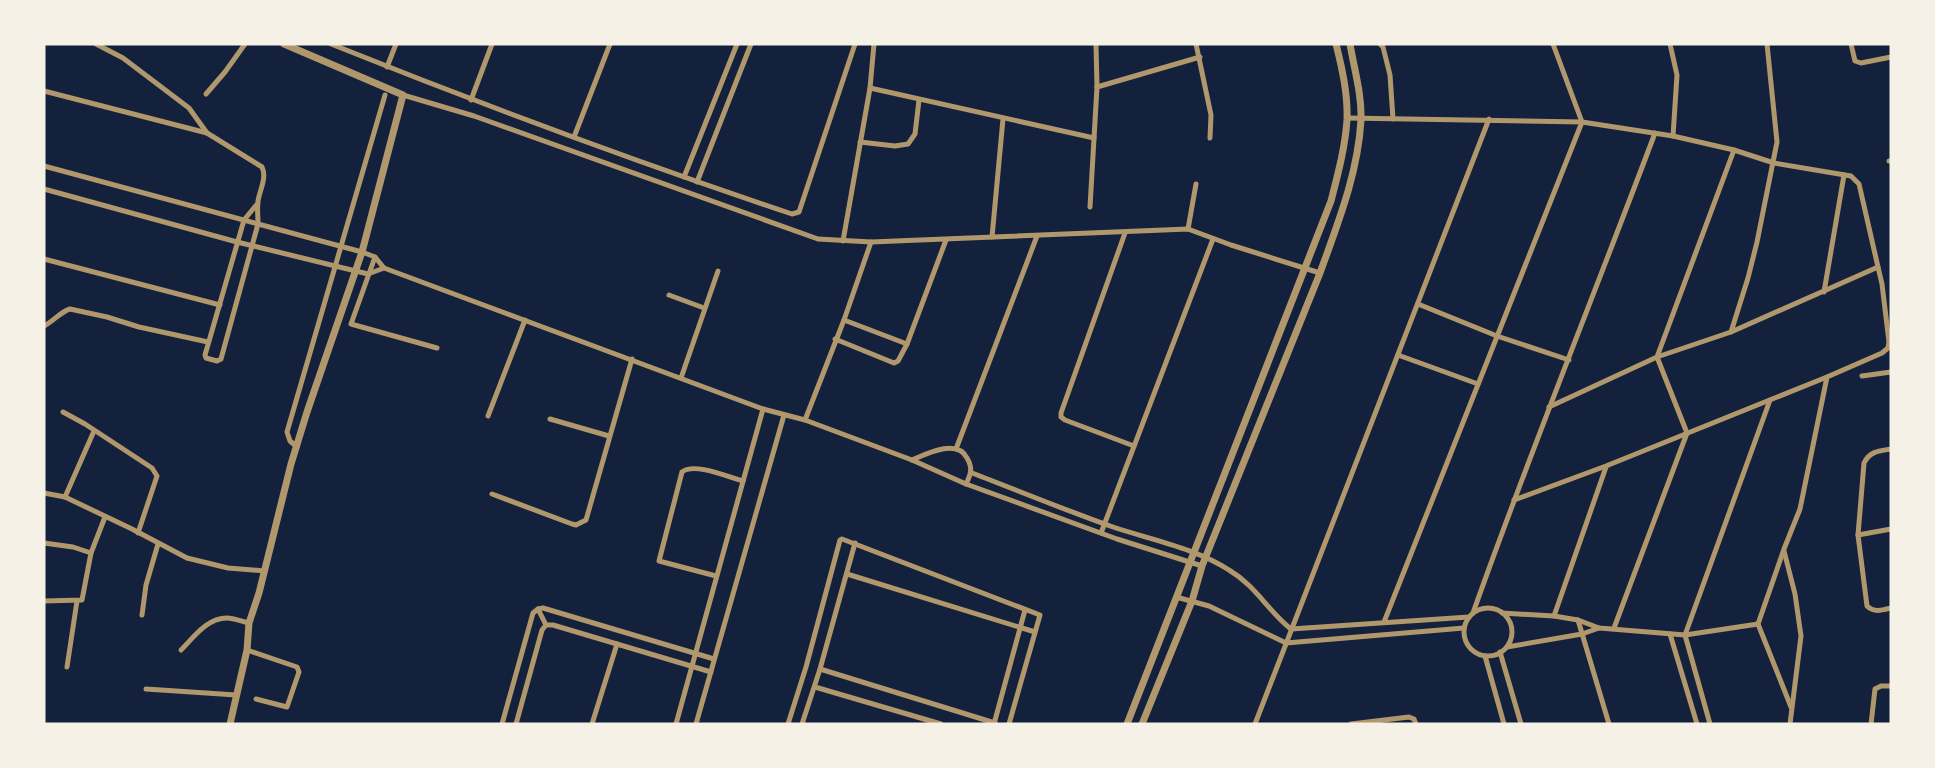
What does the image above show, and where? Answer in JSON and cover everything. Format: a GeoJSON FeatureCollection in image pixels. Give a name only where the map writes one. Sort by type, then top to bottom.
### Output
{"type":"FeatureCollection","features":[{"type":"Feature","properties":{"kind":"street"},"geometry":{"type":"LineString","coordinates":[[96,44],[123,58],[190,108],[207,133]]}},
{"type":"Feature","properties":{"kind":"street"},"geometry":{"type":"LineString","coordinates":[[205,94],[245,44]]}},
{"type":"Feature","properties":{"kind":"street"},"geometry":{"type":"LineString","coordinates":[[284,44],[403,95],[474,116],[818,239],[871,242],[946,240],[1188,229],[1320,273]]}},
{"type":"Feature","properties":{"kind":"street"},"geometry":{"type":"LineString","coordinates":[[331,44],[471,100],[792,214],[799,212],[855,44]]}},
{"type":"Feature","properties":{"kind":"street"},"geometry":{"type":"LineString","coordinates":[[387,67],[396,44]]}},
{"type":"Feature","properties":{"kind":"street"},"geometry":{"type":"LineString","coordinates":[[471,100],[492,44]]}},
{"type":"Feature","properties":{"kind":"street"},"geometry":{"type":"LineString","coordinates":[[575,137],[610,44]]}},
{"type":"Feature","properties":{"kind":"street"},"geometry":{"type":"LineString","coordinates":[[684,177],[737,44]]}},
{"type":"Feature","properties":{"kind":"street"},"geometry":{"type":"LineString","coordinates":[[697,182],[751,44]]}},
{"type":"Feature","properties":{"kind":"street"},"geometry":{"type":"LineString","coordinates":[[840,241],[870,88],[874,44]]}},
{"type":"Feature","properties":{"kind":"street"},"geometry":{"type":"LineString","coordinates":[[1090,207],[1097,87],[1096,44]]}},
{"type":"Feature","properties":{"kind":"street"},"geometry":{"type":"LineString","coordinates":[[1196,44],[1211,115],[1210,138]]}},
{"type":"Feature","properties":{"kind":"street"},"geometry":{"type":"LineString","coordinates":[[1127,724],[1331,201],[1342,156],[1347,118],[1345,82],[1336,44]]}},
{"type":"Feature","properties":{"kind":"street"},"geometry":{"type":"LineString","coordinates":[[1142,724],[1338,223],[1355,166],[1361,118],[1351,44]]}},
{"type":"Feature","properties":{"kind":"street"},"geometry":{"type":"LineString","coordinates":[[1380,44],[1390,75],[1393,118]]}},
{"type":"Feature","properties":{"kind":"street"},"geometry":{"type":"LineString","coordinates":[[1384,622],[1582,122],[1553,44]]}},
{"type":"Feature","properties":{"kind":"street"},"geometry":{"type":"LineString","coordinates":[[1670,44],[1677,75],[1673,136]]}},
{"type":"Feature","properties":{"kind":"street"},"geometry":{"type":"LineString","coordinates":[[1731,331],[1748,278],[1777,142],[1767,44]]}},
{"type":"Feature","properties":{"kind":"street"},"geometry":{"type":"LineString","coordinates":[[1851,44],[1855,61],[1861,63],[1891,57]]}},
{"type":"Feature","properties":{"kind":"street"},"geometry":{"type":"LineString","coordinates":[[1097,87],[1200,57]]}},
{"type":"Feature","properties":{"kind":"street"},"geometry":{"type":"LineString","coordinates":[[870,88],[1094,138]]}},
{"type":"Feature","properties":{"kind":"street"},"geometry":{"type":"LineString","coordinates":[[44,91],[207,133],[262,167],[264,176],[253,246],[219,360],[206,358],[208,342],[244,220],[258,203]]}},
{"type":"Feature","properties":{"kind":"street"},"geometry":{"type":"LineString","coordinates":[[297,447],[290,441],[288,432],[385,95]]}},
{"type":"Feature","properties":{"kind":"street"},"geometry":{"type":"LineString","coordinates":[[230,724],[247,650],[249,624],[297,447],[362,252],[403,95]]}},
{"type":"Feature","properties":{"kind":"street"},"geometry":{"type":"LineString","coordinates":[[860,142],[895,146],[908,144],[915,134],[919,100]]}},
{"type":"Feature","properties":{"kind":"street"},"geometry":{"type":"LineString","coordinates":[[1347,118],[1582,122],[1673,136],[1734,150],[1774,163],[1851,176],[1859,184],[1882,284],[1888,348],[1827,377],[1514,500]]}},
{"type":"Feature","properties":{"kind":"street"},"geometry":{"type":"LineString","coordinates":[[992,237],[1003,119]]}},
{"type":"Feature","properties":{"kind":"street"},"geometry":{"type":"LineString","coordinates":[[1255,724],[1489,120]]}},
{"type":"Feature","properties":{"kind":"street"},"geometry":{"type":"LineString","coordinates":[[1502,612],[1511,625],[1511,640],[1507,647],[1485,656],[1471,649],[1464,636],[1464,628],[1655,133]]}},
{"type":"Feature","properties":{"kind":"street"},"geometry":{"type":"LineString","coordinates":[[1614,628],[1687,433],[1657,357],[1734,150]]}},
{"type":"Feature","properties":{"kind":"street"},"geometry":{"type":"LineString","coordinates":[[44,166],[362,252],[375,257],[384,268],[762,409],[805,420],[1117,540],[1191,557],[1206,557],[1243,579],[1291,629],[1471,615],[1480,609],[1488,608],[1502,612],[1578,620],[1599,628]]}},
{"type":"Feature","properties":{"kind":"street"},"geometry":{"type":"LineString","coordinates":[[1824,292],[1844,175]]}},
{"type":"Feature","properties":{"kind":"street"},"geometry":{"type":"LineString","coordinates":[[1188,229],[1196,184]]}},
{"type":"Feature","properties":{"kind":"street"},"geometry":{"type":"LineString","coordinates":[[44,189],[237,242],[368,274],[384,268]]}},
{"type":"Feature","properties":{"kind":"street"},"geometry":{"type":"LineString","coordinates":[[1125,233],[1061,417],[1134,446]]}},
{"type":"Feature","properties":{"kind":"street"},"geometry":{"type":"LineString","coordinates":[[956,449],[1037,236]]}},
{"type":"Feature","properties":{"kind":"street"},"geometry":{"type":"LineString","coordinates":[[1101,533],[1213,239]]}},
{"type":"Feature","properties":{"kind":"street"},"geometry":{"type":"LineString","coordinates":[[835,339],[894,363],[898,361],[946,240]]}},
{"type":"Feature","properties":{"kind":"street"},"geometry":{"type":"LineString","coordinates":[[805,420],[871,242]]}},
{"type":"Feature","properties":{"kind":"street"},"geometry":{"type":"LineString","coordinates":[[375,257],[351,325],[437,348]]}},
{"type":"Feature","properties":{"kind":"street"},"geometry":{"type":"LineString","coordinates":[[44,259],[220,305]]}},
{"type":"Feature","properties":{"kind":"street"},"geometry":{"type":"LineString","coordinates":[[1549,407],[1657,357],[1731,331],[1878,267]]}},
{"type":"Feature","properties":{"kind":"street"},"geometry":{"type":"LineString","coordinates":[[681,378],[718,271]]}},
{"type":"Feature","properties":{"kind":"street"},"geometry":{"type":"LineString","coordinates":[[669,295],[704,308]]}},
{"type":"Feature","properties":{"kind":"street"},"geometry":{"type":"LineString","coordinates":[[1418,304],[1497,336],[1569,360]]}},
{"type":"Feature","properties":{"kind":"street"},"geometry":{"type":"LineString","coordinates":[[44,326],[70,309],[208,342]]}},
{"type":"Feature","properties":{"kind":"street"},"geometry":{"type":"LineString","coordinates":[[488,416],[525,320]]}},
{"type":"Feature","properties":{"kind":"street"},"geometry":{"type":"LineString","coordinates":[[844,320],[907,344]]}},
{"type":"Feature","properties":{"kind":"street"},"geometry":{"type":"LineString","coordinates":[[1398,355],[1478,384]]}},
{"type":"Feature","properties":{"kind":"street"},"geometry":{"type":"LineString","coordinates":[[492,494],[572,524],[586,520],[632,359]]}},
{"type":"Feature","properties":{"kind":"street"},"geometry":{"type":"LineString","coordinates":[[1862,376],[1891,372]]}},
{"type":"Feature","properties":{"kind":"street"},"geometry":{"type":"LineString","coordinates":[[1791,707],[1758,624],[1800,509],[1827,377]]}},
{"type":"Feature","properties":{"kind":"street"},"geometry":{"type":"LineString","coordinates":[[1710,724],[1685,635],[1770,399]]}},
{"type":"Feature","properties":{"kind":"street"},"geometry":{"type":"LineString","coordinates":[[676,724],[762,409]]}},
{"type":"Feature","properties":{"kind":"street"},"geometry":{"type":"LineString","coordinates":[[63,412],[155,472],[155,482],[138,533]]}},
{"type":"Feature","properties":{"kind":"street"},"geometry":{"type":"LineString","coordinates":[[696,724],[784,415]]}},
{"type":"Feature","properties":{"kind":"street"},"geometry":{"type":"LineString","coordinates":[[550,419],[609,436]]}},
{"type":"Feature","properties":{"kind":"street"},"geometry":{"type":"LineString","coordinates":[[65,497],[94,431]]}},
{"type":"Feature","properties":{"kind":"street"},"geometry":{"type":"LineString","coordinates":[[912,460],[933,452],[956,449],[965,453],[969,460],[971,473],[966,484]]}},
{"type":"Feature","properties":{"kind":"street"},"geometry":{"type":"LineString","coordinates":[[1891,449],[1875,452],[1868,456],[1864,463],[1858,535],[1867,606],[1877,610],[1891,608]]}},
{"type":"Feature","properties":{"kind":"street"},"geometry":{"type":"LineString","coordinates":[[1554,616],[1606,466]]}},
{"type":"Feature","properties":{"kind":"street"},"geometry":{"type":"LineString","coordinates":[[716,576],[659,561],[682,472],[690,467],[743,481]]}},
{"type":"Feature","properties":{"kind":"street"},"geometry":{"type":"LineString","coordinates":[[971,473],[1191,557],[1202,566]]}},
{"type":"Feature","properties":{"kind":"street"},"geometry":{"type":"LineString","coordinates":[[44,493],[65,497],[187,558],[228,568],[265,571]]}},
{"type":"Feature","properties":{"kind":"street"},"geometry":{"type":"LineString","coordinates":[[44,601],[82,600],[91,553],[105,517]]}},
{"type":"Feature","properties":{"kind":"street"},"geometry":{"type":"LineString","coordinates":[[1858,535],[1891,529]]}},
{"type":"Feature","properties":{"kind":"street"},"geometry":{"type":"LineString","coordinates":[[788,724],[840,540],[845,539],[1041,616],[1009,724]]}},
{"type":"Feature","properties":{"kind":"street"},"geometry":{"type":"LineString","coordinates":[[44,543],[91,553]]}},
{"type":"Feature","properties":{"kind":"street"},"geometry":{"type":"LineString","coordinates":[[803,724],[855,543]]}},
{"type":"Feature","properties":{"kind":"street"},"geometry":{"type":"LineString","coordinates":[[142,615],[146,585],[158,544]]}},
{"type":"Feature","properties":{"kind":"street"},"geometry":{"type":"LineString","coordinates":[[1784,549],[1795,594],[1801,636],[1790,724]]}},
{"type":"Feature","properties":{"kind":"street"},"geometry":{"type":"LineString","coordinates":[[847,573],[1035,632]]}},
{"type":"Feature","properties":{"kind":"street"},"geometry":{"type":"LineString","coordinates":[[1176,597],[1209,606],[1286,643],[1464,628]]}},
{"type":"Feature","properties":{"kind":"street"},"geometry":{"type":"LineString","coordinates":[[67,667],[77,601]]}},
{"type":"Feature","properties":{"kind":"street"},"geometry":{"type":"LineString","coordinates":[[502,724],[533,613],[538,609],[543,608],[714,659]]}},
{"type":"Feature","properties":{"kind":"street"},"geometry":{"type":"LineString","coordinates":[[538,609],[547,625]]}},
{"type":"Feature","properties":{"kind":"street"},"geometry":{"type":"LineString","coordinates":[[820,669],[995,724],[1025,610]]}},
{"type":"Feature","properties":{"kind":"street"},"geometry":{"type":"LineString","coordinates":[[181,650],[199,630],[216,621],[227,618],[249,624]]}},
{"type":"Feature","properties":{"kind":"street"},"geometry":{"type":"LineString","coordinates":[[1578,620],[1609,724]]}},
{"type":"Feature","properties":{"kind":"street"},"geometry":{"type":"LineString","coordinates":[[1507,647],[1582,634],[1599,628],[1685,635],[1758,624]]}},
{"type":"Feature","properties":{"kind":"street"},"geometry":{"type":"LineString","coordinates":[[516,724],[542,630],[547,625],[711,672]]}},
{"type":"Feature","properties":{"kind":"street"},"geometry":{"type":"LineString","coordinates":[[1670,634],[1697,724]]}},
{"type":"Feature","properties":{"kind":"street"},"geometry":{"type":"LineString","coordinates":[[592,724],[617,645]]}},
{"type":"Feature","properties":{"kind":"street"},"geometry":{"type":"LineString","coordinates":[[247,650],[297,667],[299,672],[288,708],[256,699]]}},
{"type":"Feature","properties":{"kind":"street"},"geometry":{"type":"LineString","coordinates":[[1500,652],[1521,724]]}},
{"type":"Feature","properties":{"kind":"street"},"geometry":{"type":"LineString","coordinates":[[1485,656],[1504,724]]}},
{"type":"Feature","properties":{"kind":"street"},"geometry":{"type":"LineString","coordinates":[[1871,724],[1875,690],[1881,686],[1891,686]]}},
{"type":"Feature","properties":{"kind":"street"},"geometry":{"type":"LineString","coordinates":[[815,687],[941,724]]}},
{"type":"Feature","properties":{"kind":"street"},"geometry":{"type":"LineString","coordinates":[[146,689],[236,695]]}},
{"type":"Feature","properties":{"kind":"street"},"geometry":{"type":"LineString","coordinates":[[1351,724],[1409,717],[1414,719],[1416,724]]}}]}
